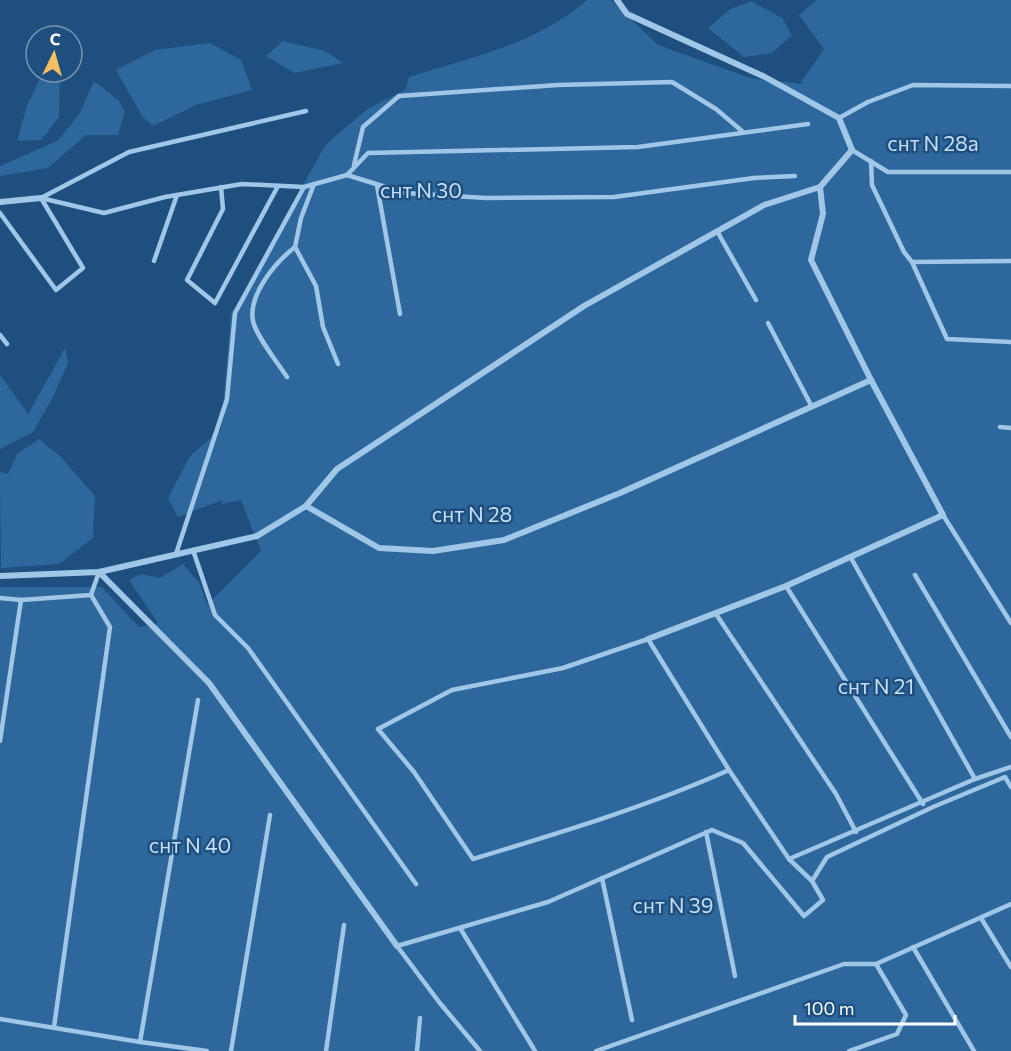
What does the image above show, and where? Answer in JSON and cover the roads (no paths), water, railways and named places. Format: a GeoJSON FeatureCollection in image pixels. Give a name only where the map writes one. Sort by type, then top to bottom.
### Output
{"type":"FeatureCollection","features":[{"type":"Feature","properties":{"kind":"street"},"geometry":{"type":"LineString","coordinates":[[0,576],[99,572],[257,536],[306,506],[336,469],[584,306],[764,205],[820,187],[852,150],[839,118],[765,77],[627,14],[617,0]]}},
{"type":"Feature","properties":{"kind":"street"},"geometry":{"type":"LineString","coordinates":[[648,639],[786,586],[943,515],[870,381],[811,260],[823,213],[820,187]]}},
{"type":"Feature","properties":{"kind":"street"},"geometry":{"type":"LineString","coordinates":[[0,202],[41,198]]}},
{"type":"Feature","properties":{"kind":"street"},"geometry":{"type":"LineString","coordinates":[[306,506],[379,548],[433,551],[504,540],[620,493],[870,381]]}},
{"type":"Feature","properties":{"kind":"street"},"geometry":{"type":"LineString","coordinates":[[99,572],[209,683],[397,946]]}},
{"type":"Feature","properties":{"kind":"lane"},"geometry":{"type":"LineString","coordinates":[[354,168],[363,127],[399,96],[558,85],[672,82],[716,109],[742,131]]}},
{"type":"Feature","properties":{"kind":"lane"},"geometry":{"type":"LineString","coordinates":[[839,118],[868,102],[913,85],[1011,86]]}},
{"type":"Feature","properties":{"kind":"lane"},"geometry":{"type":"LineString","coordinates":[[41,198],[129,152],[306,111]]}},
{"type":"Feature","properties":{"kind":"lane"},"geometry":{"type":"LineString","coordinates":[[347,176],[368,153],[638,147],[742,131],[808,124]]}},
{"type":"Feature","properties":{"kind":"lane"},"geometry":{"type":"LineString","coordinates":[[852,150],[888,172],[1011,172]]}},
{"type":"Feature","properties":{"kind":"lane"},"geometry":{"type":"LineString","coordinates":[[871,161],[872,185],[904,252],[912,262],[947,339],[1011,342]]}},
{"type":"Feature","properties":{"kind":"lane"},"geometry":{"type":"LineString","coordinates":[[41,198],[104,213],[177,195],[242,184],[304,187],[347,176],[405,193],[486,198],[614,197],[754,178],[795,176]]}},
{"type":"Feature","properties":{"kind":"lane"},"geometry":{"type":"LineString","coordinates":[[287,377],[253,323],[252,306],[274,264],[295,247],[301,218],[314,184]]}},
{"type":"Feature","properties":{"kind":"lane"},"geometry":{"type":"LineString","coordinates":[[377,185],[400,314]]}},
{"type":"Feature","properties":{"kind":"lane"},"geometry":{"type":"LineString","coordinates":[[221,188],[223,209],[187,280],[215,303],[278,186]]}},
{"type":"Feature","properties":{"kind":"lane"},"geometry":{"type":"LineString","coordinates":[[176,554],[227,399],[235,313],[304,187]]}},
{"type":"Feature","properties":{"kind":"lane"},"geometry":{"type":"LineString","coordinates":[[154,261],[177,195]]}},
{"type":"Feature","properties":{"kind":"lane"},"geometry":{"type":"LineString","coordinates":[[0,213],[56,290],[83,268],[41,198]]}},
{"type":"Feature","properties":{"kind":"lane"},"geometry":{"type":"LineString","coordinates":[[717,231],[756,300]]}},
{"type":"Feature","properties":{"kind":"lane"},"geometry":{"type":"LineString","coordinates":[[295,247],[316,286],[323,327],[338,364]]}},
{"type":"Feature","properties":{"kind":"lane"},"geometry":{"type":"LineString","coordinates":[[912,262],[1011,261]]}},
{"type":"Feature","properties":{"kind":"lane"},"geometry":{"type":"LineString","coordinates":[[768,323],[812,407]]}},
{"type":"Feature","properties":{"kind":"lane"},"geometry":{"type":"LineString","coordinates":[[0,335],[7,344]]}},
{"type":"Feature","properties":{"kind":"lane"},"geometry":{"type":"LineString","coordinates":[[1000,427],[1011,428]]}},
{"type":"Feature","properties":{"kind":"lane"},"geometry":{"type":"LineString","coordinates":[[943,515],[1011,623]]}},
{"type":"Feature","properties":{"kind":"lane"},"geometry":{"type":"LineString","coordinates":[[193,550],[215,615],[248,648],[416,884]]}},
{"type":"Feature","properties":{"kind":"lane"},"geometry":{"type":"LineString","coordinates":[[851,558],[975,779]]}},
{"type":"Feature","properties":{"kind":"lane"},"geometry":{"type":"LineString","coordinates":[[54,1027],[110,627],[91,595],[99,572]]}},
{"type":"Feature","properties":{"kind":"lane"},"geometry":{"type":"LineString","coordinates":[[915,575],[1011,737]]}},
{"type":"Feature","properties":{"kind":"lane"},"geometry":{"type":"LineString","coordinates":[[786,586],[923,804]]}},
{"type":"Feature","properties":{"kind":"lane"},"geometry":{"type":"LineString","coordinates":[[0,598],[21,600],[91,595]]}},
{"type":"Feature","properties":{"kind":"lane"},"geometry":{"type":"LineString","coordinates":[[0,741],[21,600]]}},
{"type":"Feature","properties":{"kind":"lane"},"geometry":{"type":"LineString","coordinates":[[716,614],[836,794],[855,832]]}},
{"type":"Feature","properties":{"kind":"lane"},"geometry":{"type":"LineString","coordinates":[[480,1051],[397,946],[548,902],[712,830],[743,843],[804,916],[823,900],[812,881],[789,859],[729,770],[648,639],[563,668],[453,690],[378,729],[414,772],[473,859],[588,824],[684,790],[729,770]]}},
{"type":"Feature","properties":{"kind":"lane"},"geometry":{"type":"LineString","coordinates":[[140,1042],[198,700]]}},
{"type":"Feature","properties":{"kind":"lane"},"geometry":{"type":"LineString","coordinates":[[789,859],[923,804],[975,779],[1011,767]]}},
{"type":"Feature","properties":{"kind":"lane"},"geometry":{"type":"LineString","coordinates":[[812,881],[827,857],[1005,777],[1011,787]]}},
{"type":"Feature","properties":{"kind":"lane"},"geometry":{"type":"LineString","coordinates":[[231,1051],[270,815]]}},
{"type":"Feature","properties":{"kind":"lane"},"geometry":{"type":"LineString","coordinates":[[706,832],[735,976]]}},
{"type":"Feature","properties":{"kind":"lane"},"geometry":{"type":"LineString","coordinates":[[602,878],[632,1020]]}},
{"type":"Feature","properties":{"kind":"lane"},"geometry":{"type":"LineString","coordinates":[[596,1051],[844,964],[876,964],[1011,904]]}},
{"type":"Feature","properties":{"kind":"lane"},"geometry":{"type":"LineString","coordinates":[[981,918],[1011,968]]}},
{"type":"Feature","properties":{"kind":"lane"},"geometry":{"type":"LineString","coordinates":[[326,1051],[344,925]]}},
{"type":"Feature","properties":{"kind":"lane"},"geometry":{"type":"LineString","coordinates":[[460,928],[535,1051]]}},
{"type":"Feature","properties":{"kind":"lane"},"geometry":{"type":"LineString","coordinates":[[913,948],[974,1051]]}},
{"type":"Feature","properties":{"kind":"lane"},"geometry":{"type":"LineString","coordinates":[[849,1051],[897,1034],[906,1015],[876,964]]}},
{"type":"Feature","properties":{"kind":"lane"},"geometry":{"type":"LineString","coordinates":[[417,1051],[420,1018]]}},
{"type":"Feature","properties":{"kind":"lane"},"geometry":{"type":"LineString","coordinates":[[0,1019],[207,1051]]}},
{"type":"Feature","properties":{"kind":"park label","name":"снт N 28а"},"geometry":{"type":"Point","coordinates":[933,142]}},
{"type":"Feature","properties":{"kind":"park label","name":"снт N 30"},"geometry":{"type":"Point","coordinates":[421,189]}},
{"type":"Feature","properties":{"kind":"park label","name":"снт N 28"},"geometry":{"type":"Point","coordinates":[472,513]}},
{"type":"Feature","properties":{"kind":"park label","name":"снт N 21"},"geometry":{"type":"Point","coordinates":[876,685]}},
{"type":"Feature","properties":{"kind":"park label","name":"снт N 40"},"geometry":{"type":"Point","coordinates":[190,844]}},
{"type":"Feature","properties":{"kind":"park label","name":"снт N 39"},"geometry":{"type":"Point","coordinates":[673,904]}}]}
